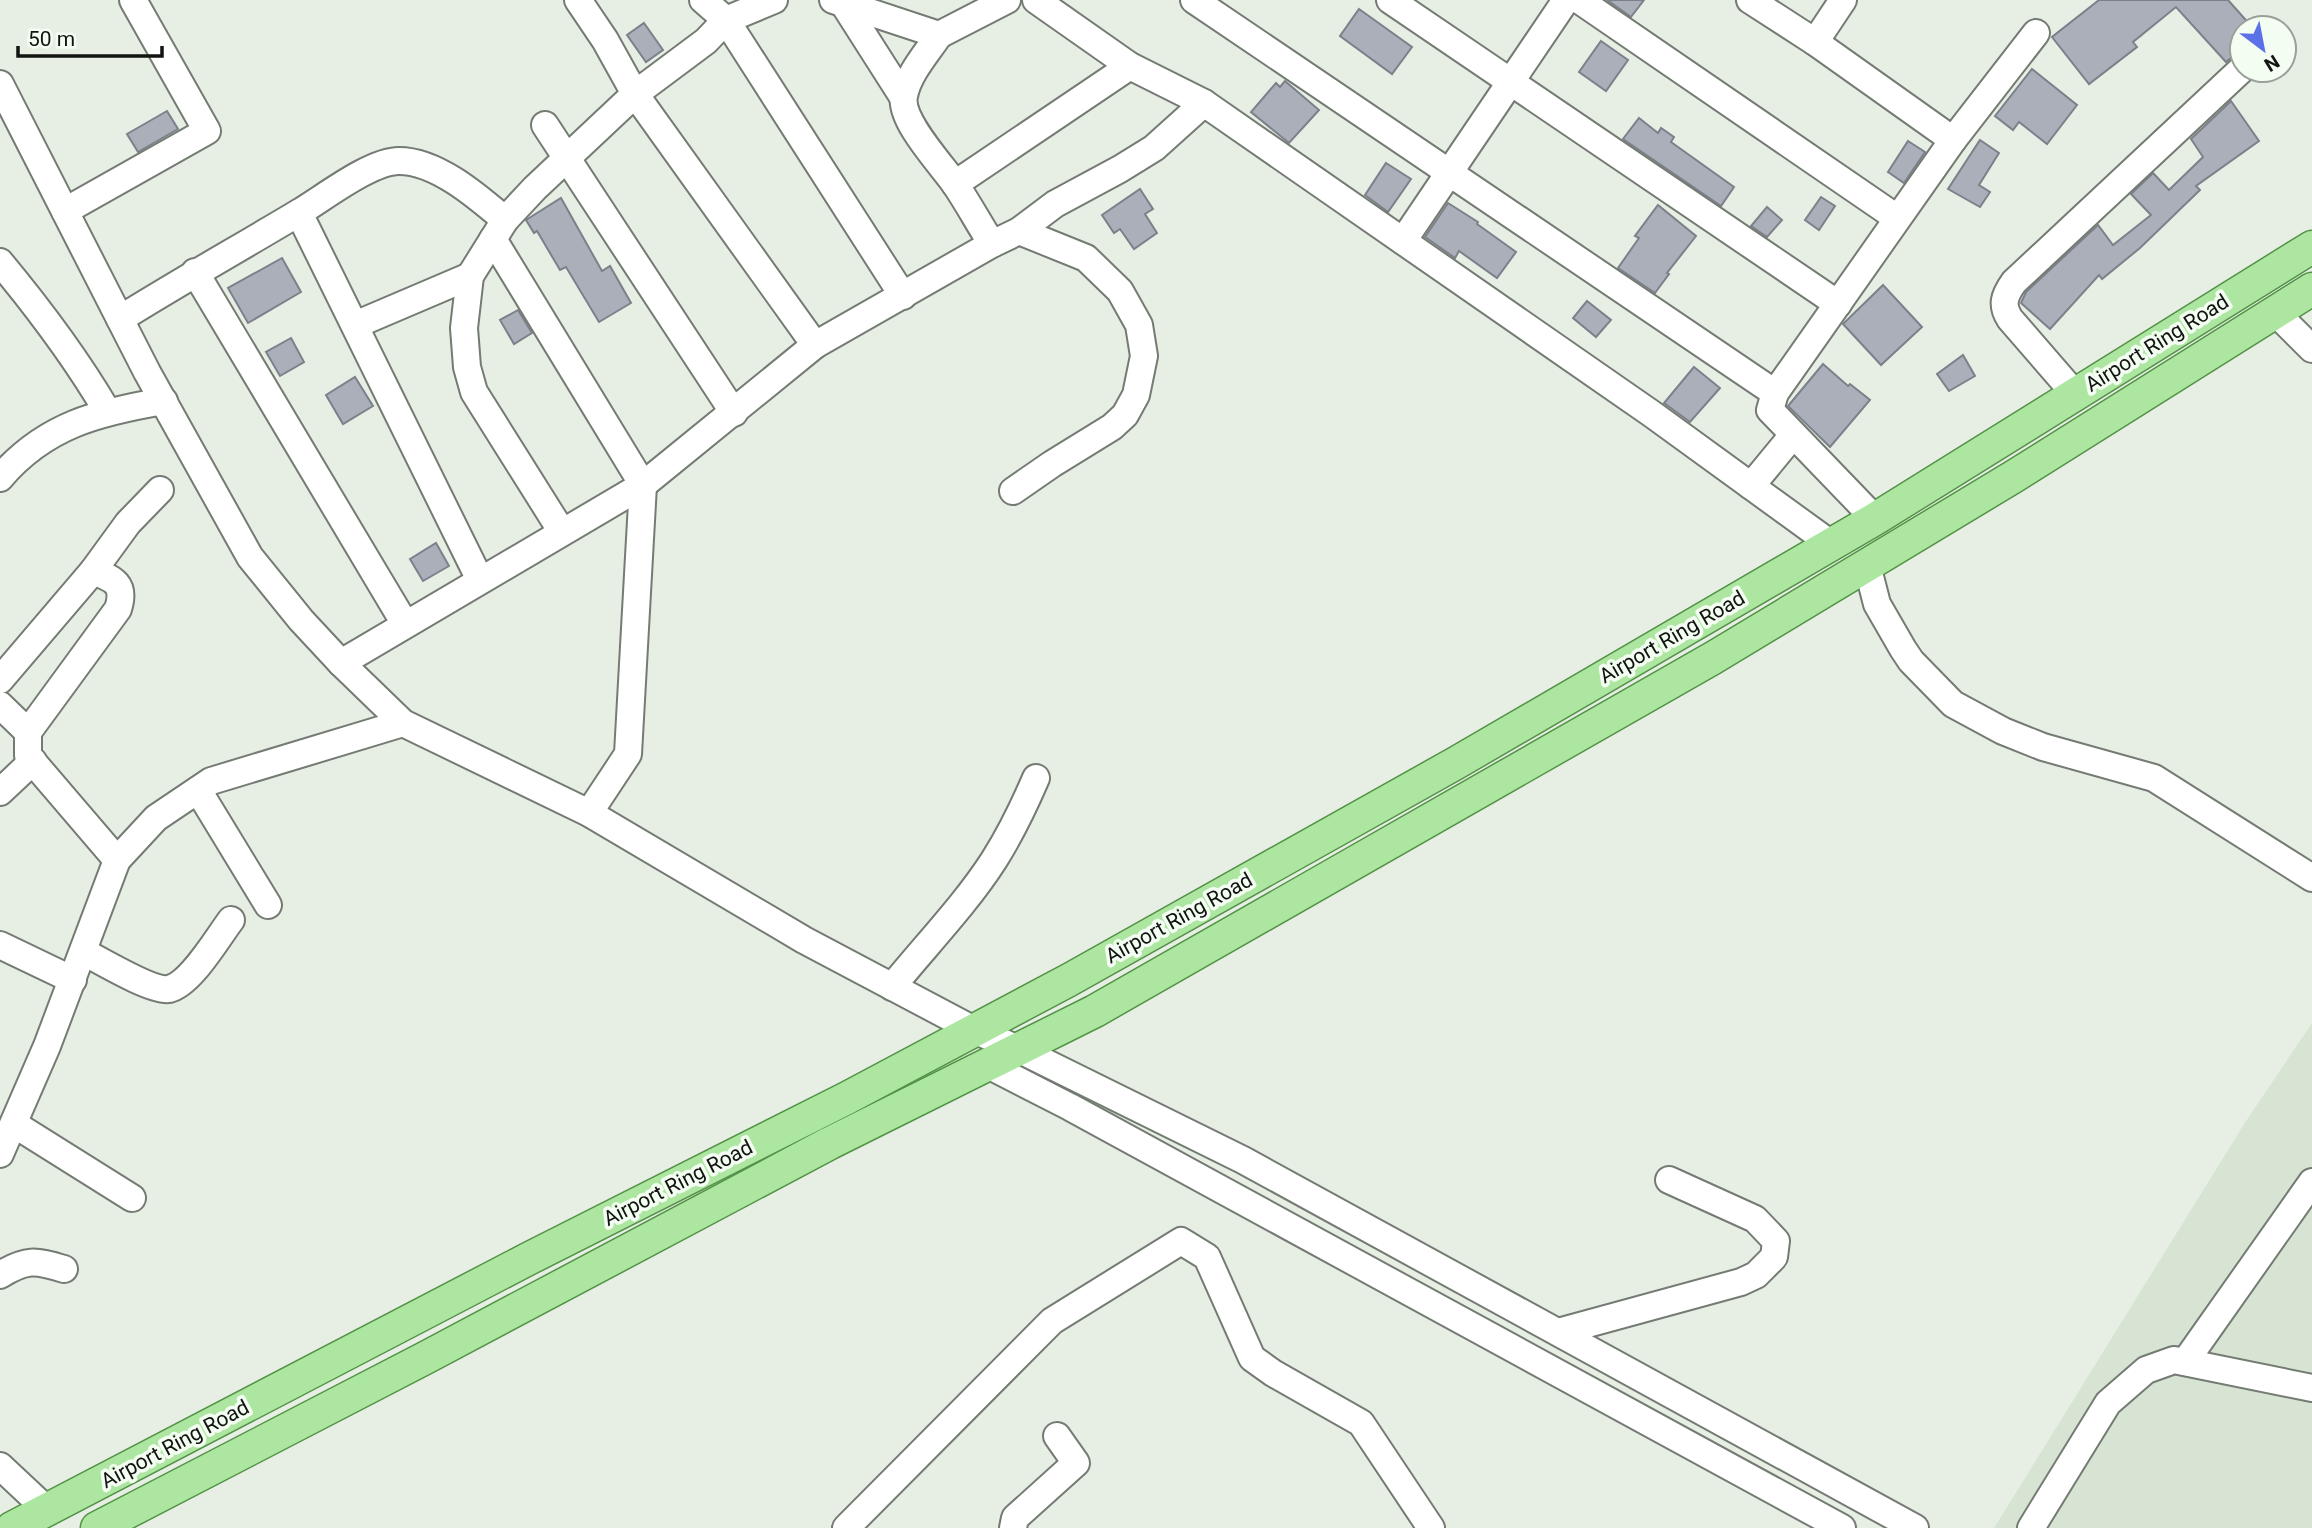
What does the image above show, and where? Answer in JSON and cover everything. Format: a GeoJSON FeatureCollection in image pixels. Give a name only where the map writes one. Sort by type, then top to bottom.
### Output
{"type":"FeatureCollection","features":[{"type":"Feature","properties":{"kind":"main road","name":"Airport Ring Road"},"geometry":{"type":"LineString","coordinates":[[12,1528],[1069,980],[1456,762],[1875,519],[2312,247]]}},
{"type":"Feature","properties":{"kind":"main road","name":"Airport Ring Road"},"geometry":{"type":"LineString","coordinates":[[97,1528],[830,1143],[1095,1011],[1713,658],[2013,477],[2312,289]]}},
{"type":"Feature","properties":{"kind":"street"},"geometry":{"type":"LineString","coordinates":[[65,211],[207,131],[133,0]]}},
{"type":"Feature","properties":{"kind":"street"},"geometry":{"type":"LineString","coordinates":[[578,0],[605,40],[635,94],[815,345]]}},
{"type":"Feature","properties":{"kind":"street"},"geometry":{"type":"LineString","coordinates":[[703,0],[726,20],[903,296]]}},
{"type":"Feature","properties":{"kind":"street"},"geometry":{"type":"LineString","coordinates":[[562,532],[474,392],[467,367],[464,328],[470,276],[499,230],[568,157],[635,94],[706,41],[726,20],[774,0]]}},
{"type":"Feature","properties":{"kind":"street"},"geometry":{"type":"LineString","coordinates":[[904,97],[913,74],[939,35],[1007,0]]}},
{"type":"Feature","properties":{"kind":"street"},"geometry":{"type":"LineString","coordinates":[[1036,0],[1130,66],[1204,103],[1652,414],[1831,544]]}},
{"type":"Feature","properties":{"kind":"street"},"geometry":{"type":"LineString","coordinates":[[1194,0],[1775,393]]}},
{"type":"Feature","properties":{"kind":"street"},"geometry":{"type":"LineString","coordinates":[[1390,0],[1838,304]]}},
{"type":"Feature","properties":{"kind":"street"},"geometry":{"type":"LineString","coordinates":[[1403,241],[1566,0]]}},
{"type":"Feature","properties":{"kind":"street"},"geometry":{"type":"LineString","coordinates":[[1579,0],[1897,218]]}},
{"type":"Feature","properties":{"kind":"street"},"geometry":{"type":"LineString","coordinates":[[1749,0],[1815,42],[1953,140]]}},
{"type":"Feature","properties":{"kind":"street"},"geometry":{"type":"LineString","coordinates":[[1815,42],[1843,0]]}},
{"type":"Feature","properties":{"kind":"street"},"geometry":{"type":"LineString","coordinates":[[838,2],[939,35]]}},
{"type":"Feature","properties":{"kind":"street"},"geometry":{"type":"LineString","coordinates":[[838,2],[904,97],[906,111],[917,132],[955,184],[992,244]]}},
{"type":"Feature","properties":{"kind":"street"},"geometry":{"type":"LineString","coordinates":[[1875,519],[1770,410],[1775,393],[1953,140],[2036,33]]}},
{"type":"Feature","properties":{"kind":"street"},"geometry":{"type":"LineString","coordinates":[[955,184],[1130,66]]}},
{"type":"Feature","properties":{"kind":"street"},"geometry":{"type":"LineString","coordinates":[[2075,394],[2004,310],[2003,301],[2007,291],[2228,82]]}},
{"type":"Feature","properties":{"kind":"street"},"geometry":{"type":"LineString","coordinates":[[0,84],[120,319],[250,557],[301,620],[403,723],[589,813],[804,940],[974,1030],[1243,1160],[1915,1528]]}},
{"type":"Feature","properties":{"kind":"street"},"geometry":{"type":"LineString","coordinates":[[341,663],[643,485],[815,345],[1019,231],[1055,204],[1154,148],[1204,103]]}},
{"type":"Feature","properties":{"kind":"street"},"geometry":{"type":"LineString","coordinates":[[545,125],[734,413]]}},
{"type":"Feature","properties":{"kind":"street"},"geometry":{"type":"LineString","coordinates":[[120,319],[194,272],[374,167],[397,160],[415,162],[442,174],[475,194],[499,230],[643,485],[628,754],[589,813]]}},
{"type":"Feature","properties":{"kind":"street"},"geometry":{"type":"LineString","coordinates":[[299,213],[480,580]]}},
{"type":"Feature","properties":{"kind":"street"},"geometry":{"type":"LineString","coordinates":[[1013,491],[1112,427],[1125,415],[1136,395],[1144,356],[1139,325],[1120,291],[1086,258],[1019,231]]}},
{"type":"Feature","properties":{"kind":"street"},"geometry":{"type":"LineString","coordinates":[[0,262],[35,303],[107,411]]}},
{"type":"Feature","properties":{"kind":"street"},"geometry":{"type":"LineString","coordinates":[[194,272],[405,624]]}},
{"type":"Feature","properties":{"kind":"street"},"geometry":{"type":"LineString","coordinates":[[355,325],[470,276]]}},
{"type":"Feature","properties":{"kind":"street"},"geometry":{"type":"LineString","coordinates":[[2275,312],[2312,349]]}},
{"type":"Feature","properties":{"kind":"street"},"geometry":{"type":"LineString","coordinates":[[0,478],[10,466],[44,438],[70,425],[107,411],[164,401]]}},
{"type":"Feature","properties":{"kind":"street"},"geometry":{"type":"LineString","coordinates":[[1751,486],[1793,435]]}},
{"type":"Feature","properties":{"kind":"street"},"geometry":{"type":"LineString","coordinates":[[0,680],[93,571],[128,523],[160,490]]}},
{"type":"Feature","properties":{"kind":"street"},"geometry":{"type":"LineString","coordinates":[[1867,565],[1878,604],[1903,649],[1911,661],[1953,704],[2003,731],[2037,744],[2154,778],[2312,878]]}},
{"type":"Feature","properties":{"kind":"street"},"geometry":{"type":"LineString","coordinates":[[93,571],[111,578],[119,586],[122,594],[118,609],[28,732],[28,756],[117,860]]}},
{"type":"Feature","properties":{"kind":"street"},"geometry":{"type":"LineString","coordinates":[[0,705],[28,732]]}},
{"type":"Feature","properties":{"kind":"street"},"geometry":{"type":"LineString","coordinates":[[0,1154],[84,953],[117,860],[156,818],[211,781],[403,723]]}},
{"type":"Feature","properties":{"kind":"street"},"geometry":{"type":"LineString","coordinates":[[0,792],[33,761]]}},
{"type":"Feature","properties":{"kind":"street"},"geometry":{"type":"LineString","coordinates":[[892,987],[993,862],[1021,813],[1036,778]]}},
{"type":"Feature","properties":{"kind":"street"},"geometry":{"type":"LineString","coordinates":[[198,790],[268,905]]}},
{"type":"Feature","properties":{"kind":"street"},"geometry":{"type":"LineString","coordinates":[[84,953],[156,989],[171,989],[196,968],[231,920]]}},
{"type":"Feature","properties":{"kind":"street"},"geometry":{"type":"LineString","coordinates":[[0,946],[73,980]]}},
{"type":"Feature","properties":{"kind":"street"},"geometry":{"type":"LineString","coordinates":[[986,1064],[1070,1107],[1842,1528]]}},
{"type":"Feature","properties":{"kind":"street"},"geometry":{"type":"LineString","coordinates":[[14,1124],[132,1198]]}},
{"type":"Feature","properties":{"kind":"street"},"geometry":{"type":"LineString","coordinates":[[1558,1332],[1741,1282],[1756,1275],[1774,1258],[1776,1241],[1755,1219],[1669,1180]]}},
{"type":"Feature","properties":{"kind":"street"},"geometry":{"type":"LineString","coordinates":[[2185,1362],[2312,1182]]}},
{"type":"Feature","properties":{"kind":"street"},"geometry":{"type":"LineString","coordinates":[[846,1528],[1052,1321],[1181,1241],[1207,1257],[1252,1358],[1273,1373],[1361,1423],[1431,1528]]}},
{"type":"Feature","properties":{"kind":"street"},"geometry":{"type":"LineString","coordinates":[[0,1275],[18,1264],[30,1261],[64,1269]]}},
{"type":"Feature","properties":{"kind":"street"},"geometry":{"type":"LineString","coordinates":[[2031,1528],[2108,1403],[2146,1370],[2174,1360],[2312,1388]]}},
{"type":"Feature","properties":{"kind":"street"},"geometry":{"type":"LineString","coordinates":[[1013,1528],[1015,1518],[1076,1463],[1057,1436]]}},
{"type":"Feature","properties":{"kind":"street"},"geometry":{"type":"LineString","coordinates":[[0,1466],[47,1510]]}},
{"type":"Feature","properties":{"kind":"shaded area"},"geometry":{"type":"Polygon","coordinates":[[[2312,1023],[2312,1528],[1994,1528],[2246,1121],[2312,1023]]]}},
{"type":"Feature","properties":{"kind":"building"},"geometry":{"type":"Polygon","coordinates":[[[1607,0],[1644,0],[1631,17],[1607,0]]]}},
{"type":"Feature","properties":{"kind":"building"},"geometry":{"type":"Polygon","coordinates":[[[2099,0],[2228,0],[2240,14],[2228,14],[2226,62],[2176,7],[2133,42],[2137,47],[2089,84],[2052,37],[2099,0]]]}},
{"type":"Feature","properties":{"kind":"building"},"geometry":{"type":"Polygon","coordinates":[[[1359,9],[1412,47],[1392,74],[1340,36],[1359,9]]]}},
{"type":"Feature","properties":{"kind":"building"},"geometry":{"type":"Polygon","coordinates":[[[644,23],[663,50],[646,62],[627,35],[644,23]]]}},
{"type":"Feature","properties":{"kind":"building"},"geometry":{"type":"Polygon","coordinates":[[[1601,41],[1628,60],[1606,91],[1579,72],[1601,41]]]}},
{"type":"Feature","properties":{"kind":"building"},"geometry":{"type":"Polygon","coordinates":[[[2032,69],[2077,105],[2047,144],[2019,122],[2013,130],[1995,116],[2032,69]]]}},
{"type":"Feature","properties":{"kind":"building"},"geometry":{"type":"Polygon","coordinates":[[[1285,81],[1319,110],[1289,143],[1251,112],[1276,83],[1280,87],[1285,81]]]}},
{"type":"Feature","properties":{"kind":"building"},"geometry":{"type":"Polygon","coordinates":[[[2231,101],[2259,141],[2196,186],[2200,190],[2140,248],[2102,279],[2099,275],[2050,329],[2021,303],[2026,292],[2098,225],[2113,245],[2151,215],[2131,194],[2153,173],[2169,190],[2203,157],[2191,139],[2231,101]]]}},
{"type":"Feature","properties":{"kind":"building"},"geometry":{"type":"Polygon","coordinates":[[[167,111],[178,129],[138,152],[127,134],[167,111]]]}},
{"type":"Feature","properties":{"kind":"building"},"geometry":{"type":"Polygon","coordinates":[[[1639,118],[1658,133],[1661,128],[1674,137],[1671,142],[1734,187],[1721,206],[1623,139],[1639,118]]]}},
{"type":"Feature","properties":{"kind":"building"},"geometry":{"type":"Polygon","coordinates":[[[1980,140],[1999,153],[1979,185],[1990,192],[1980,207],[1948,189],[1980,140]]]}},
{"type":"Feature","properties":{"kind":"building"},"geometry":{"type":"Polygon","coordinates":[[[1908,141],[1925,152],[1904,183],[1888,172],[1908,141]]]}},
{"type":"Feature","properties":{"kind":"building"},"geometry":{"type":"Polygon","coordinates":[[[1386,163],[1411,179],[1388,212],[1365,195],[1386,163]]]}},
{"type":"Feature","properties":{"kind":"building"},"geometry":{"type":"Polygon","coordinates":[[[1140,189],[1153,209],[1145,214],[1157,233],[1134,249],[1120,229],[1114,233],[1102,215],[1140,189]]]}},
{"type":"Feature","properties":{"kind":"building"},"geometry":{"type":"Polygon","coordinates":[[[1821,197],[1835,206],[1819,230],[1805,220],[1821,197]]]}},
{"type":"Feature","properties":{"kind":"building"},"geometry":{"type":"Polygon","coordinates":[[[561,198],[602,271],[610,266],[631,303],[599,322],[566,267],[560,270],[537,231],[534,233],[526,220],[561,198]]]}},
{"type":"Feature","properties":{"kind":"building"},"geometry":{"type":"Polygon","coordinates":[[[1448,203],[1478,222],[1477,224],[1516,252],[1497,278],[1459,251],[1455,258],[1425,237],[1448,203]]]}},
{"type":"Feature","properties":{"kind":"building"},"geometry":{"type":"Polygon","coordinates":[[[1658,205],[1696,236],[1655,293],[1618,268],[1639,238],[1635,236],[1658,205]]]}},
{"type":"Feature","properties":{"kind":"building"},"geometry":{"type":"Polygon","coordinates":[[[1767,207],[1782,220],[1767,237],[1751,226],[1767,207]]]}},
{"type":"Feature","properties":{"kind":"building"},"geometry":{"type":"Polygon","coordinates":[[[282,258],[301,292],[248,323],[228,288],[282,258]]]}},
{"type":"Feature","properties":{"kind":"building"},"geometry":{"type":"Polygon","coordinates":[[[1883,285],[1922,327],[1881,365],[1843,324],[1883,285]]]}},
{"type":"Feature","properties":{"kind":"building"},"geometry":{"type":"Polygon","coordinates":[[[1587,301],[1611,320],[1596,337],[1573,318],[1587,301]]]}},
{"type":"Feature","properties":{"kind":"building"},"geometry":{"type":"Polygon","coordinates":[[[518,310],[532,333],[514,344],[500,320],[518,310]]]}},
{"type":"Feature","properties":{"kind":"building"},"geometry":{"type":"Polygon","coordinates":[[[291,338],[304,362],[280,376],[266,352],[291,338]]]}},
{"type":"Feature","properties":{"kind":"building"},"geometry":{"type":"Polygon","coordinates":[[[1963,355],[1975,376],[1949,391],[1937,374],[1963,355]]]}},
{"type":"Feature","properties":{"kind":"building"},"geometry":{"type":"Polygon","coordinates":[[[1823,364],[1848,386],[1850,384],[1870,400],[1830,447],[1788,406],[1823,364]]]}},
{"type":"Feature","properties":{"kind":"building"},"geometry":{"type":"Polygon","coordinates":[[[1694,367],[1720,388],[1690,422],[1664,403],[1694,367]]]}},
{"type":"Feature","properties":{"kind":"building"},"geometry":{"type":"Polygon","coordinates":[[[355,377],[373,406],[343,424],[326,395],[355,377]]]}},
{"type":"Feature","properties":{"kind":"building"},"geometry":{"type":"Polygon","coordinates":[[[436,543],[449,566],[423,581],[410,559],[436,543]]]}}]}
